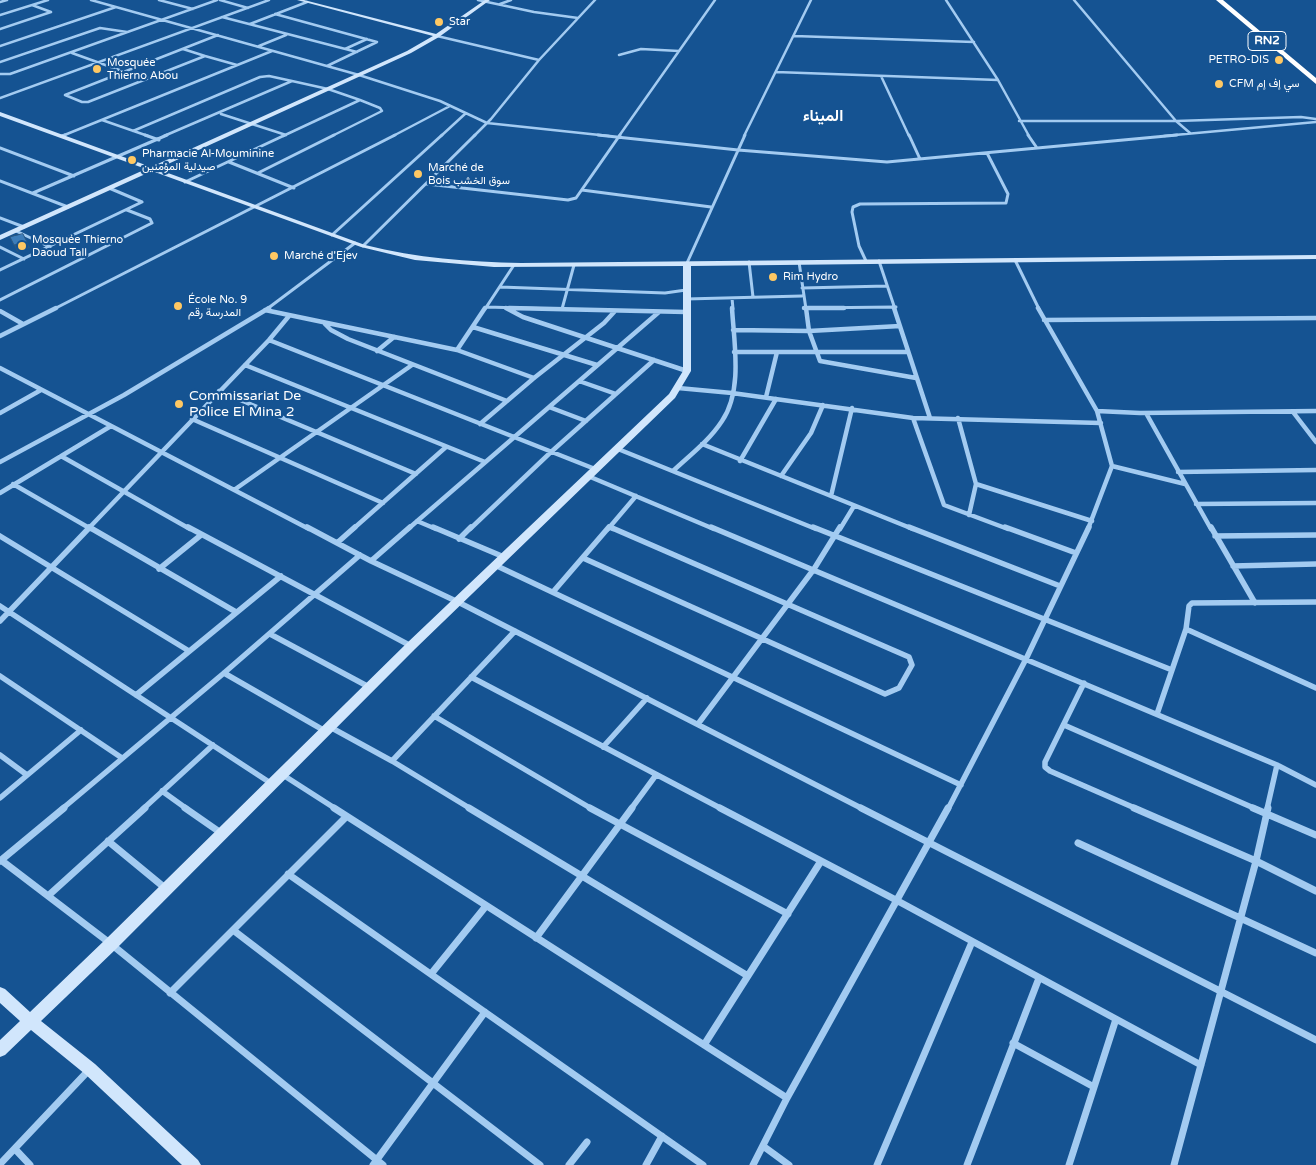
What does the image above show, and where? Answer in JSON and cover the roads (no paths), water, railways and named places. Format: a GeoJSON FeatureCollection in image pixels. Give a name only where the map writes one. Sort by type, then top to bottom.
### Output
{"type":"FeatureCollection","features":[{"type":"Feature","properties":{"kind":"highway","name":"RN2"},"geometry":{"type":"LineString","coordinates":[[1219,0],[1316,82]]}},
{"type":"Feature","properties":{"kind":"highway","name":"RN2"},"geometry":{"type":"LineString","coordinates":[[1226,0],[1316,74]]}},
{"type":"Feature","properties":{"kind":"main road"},"geometry":{"type":"LineString","coordinates":[[299,0],[437,36]]}},
{"type":"Feature","properties":{"kind":"main road"},"geometry":{"type":"LineString","coordinates":[[0,238],[409,52],[437,36],[487,1]]}},
{"type":"Feature","properties":{"kind":"main road"},"geometry":{"type":"LineString","coordinates":[[0,114],[363,246],[429,260],[514,265],[574,265],[1316,257]]}},
{"type":"Feature","properties":{"kind":"main road"},"geometry":{"type":"LineString","coordinates":[[0,1050],[111,944],[369,687],[618,449],[678,388],[687,371],[686,263]]}},
{"type":"Feature","properties":{"kind":"main road"},"geometry":{"type":"LineString","coordinates":[[0,994],[30,1021],[90,1069],[193,1165]]}},
{"type":"Feature","properties":{"kind":"street"},"geometry":{"type":"LineString","coordinates":[[0,2],[7,0]]}},
{"type":"Feature","properties":{"kind":"street"},"geometry":{"type":"LineString","coordinates":[[0,15],[48,0]]}},
{"type":"Feature","properties":{"kind":"street"},"geometry":{"type":"LineString","coordinates":[[91,0],[359,75],[450,106],[487,123],[738,150],[887,162],[1316,120]]}},
{"type":"Feature","properties":{"kind":"street"},"geometry":{"type":"LineString","coordinates":[[159,0],[194,9]]}},
{"type":"Feature","properties":{"kind":"street"},"geometry":{"type":"LineString","coordinates":[[0,74],[10,74],[218,0],[248,8]]}},
{"type":"Feature","properties":{"kind":"street"},"geometry":{"type":"LineString","coordinates":[[0,98],[269,0]]}},
{"type":"Feature","properties":{"kind":"street"},"geometry":{"type":"LineString","coordinates":[[478,0],[578,18]]}},
{"type":"Feature","properties":{"kind":"street"},"geometry":{"type":"LineString","coordinates":[[498,5],[511,0]]}},
{"type":"Feature","properties":{"kind":"street"},"geometry":{"type":"LineString","coordinates":[[363,246],[487,123],[539,60],[595,0]]}},
{"type":"Feature","properties":{"kind":"street"},"geometry":{"type":"LineString","coordinates":[[426,184],[568,200],[576,198],[715,0]]}},
{"type":"Feature","properties":{"kind":"street"},"geometry":{"type":"LineString","coordinates":[[686,263],[738,150],[811,0]]}},
{"type":"Feature","properties":{"kind":"street"},"geometry":{"type":"LineString","coordinates":[[946,0],[998,80],[1019,121],[1037,148]]}},
{"type":"Feature","properties":{"kind":"street"},"geometry":{"type":"LineString","coordinates":[[1074,0],[1176,121],[1190,133]]}},
{"type":"Feature","properties":{"kind":"street"},"geometry":{"type":"LineString","coordinates":[[250,24],[307,2]]}},
{"type":"Feature","properties":{"kind":"street"},"geometry":{"type":"LineString","coordinates":[[0,29],[51,12],[32,5]]}},
{"type":"Feature","properties":{"kind":"street"},"geometry":{"type":"LineString","coordinates":[[0,46],[117,7]]}},
{"type":"Feature","properties":{"kind":"street"},"geometry":{"type":"LineString","coordinates":[[275,14],[377,42],[326,66]]}},
{"type":"Feature","properties":{"kind":"street"},"geometry":{"type":"LineString","coordinates":[[222,17],[357,52]]}},
{"type":"Feature","properties":{"kind":"street"},"geometry":{"type":"LineString","coordinates":[[0,62],[100,28],[128,32]]}},
{"type":"Feature","properties":{"kind":"street"},"geometry":{"type":"LineString","coordinates":[[205,56],[88,102],[82,102],[65,95],[122,71],[218,35]]}},
{"type":"Feature","properties":{"kind":"street"},"geometry":{"type":"LineString","coordinates":[[258,46],[286,35]]}},
{"type":"Feature","properties":{"kind":"street"},"geometry":{"type":"LineString","coordinates":[[437,36],[539,60]]}},
{"type":"Feature","properties":{"kind":"street"},"geometry":{"type":"LineString","coordinates":[[794,36],[974,42]]}},
{"type":"Feature","properties":{"kind":"street"},"geometry":{"type":"LineString","coordinates":[[344,49],[367,39]]}},
{"type":"Feature","properties":{"kind":"street"},"geometry":{"type":"LineString","coordinates":[[183,49],[237,65]]}},
{"type":"Feature","properties":{"kind":"street"},"geometry":{"type":"LineString","coordinates":[[619,55],[641,49],[679,51]]}},
{"type":"Feature","properties":{"kind":"street"},"geometry":{"type":"LineString","coordinates":[[62,136],[272,51]]}},
{"type":"Feature","properties":{"kind":"street"},"geometry":{"type":"LineString","coordinates":[[71,53],[122,71]]}},
{"type":"Feature","properties":{"kind":"street"},"geometry":{"type":"LineString","coordinates":[[776,72],[998,80]]}},
{"type":"Feature","properties":{"kind":"street"},"geometry":{"type":"LineString","coordinates":[[133,130],[260,77],[269,76],[328,89],[380,108],[382,111],[258,173]]}},
{"type":"Feature","properties":{"kind":"street"},"geometry":{"type":"LineString","coordinates":[[881,76],[920,159]]}},
{"type":"Feature","properties":{"kind":"street"},"geometry":{"type":"LineString","coordinates":[[33,193],[221,114],[292,81]]}},
{"type":"Feature","properties":{"kind":"street"},"geometry":{"type":"LineString","coordinates":[[186,182],[360,100]]}},
{"type":"Feature","properties":{"kind":"street"},"geometry":{"type":"LineString","coordinates":[[0,336],[255,208],[450,106]]}},
{"type":"Feature","properties":{"kind":"street"},"geometry":{"type":"LineString","coordinates":[[332,234],[466,113]]}},
{"type":"Feature","properties":{"kind":"street"},"geometry":{"type":"LineString","coordinates":[[221,114],[286,135]]}},
{"type":"Feature","properties":{"kind":"street"},"geometry":{"type":"LineString","coordinates":[[1019,121],[1176,121],[1301,117],[1316,120]]}},
{"type":"Feature","properties":{"kind":"street"},"geometry":{"type":"LineString","coordinates":[[102,120],[159,140]]}},
{"type":"Feature","properties":{"kind":"street"},"geometry":{"type":"LineString","coordinates":[[0,148],[74,176]]}},
{"type":"Feature","properties":{"kind":"street"},"geometry":{"type":"LineString","coordinates":[[866,261],[859,246],[852,212],[854,207],[860,204],[1006,203],[1008,194],[987,153]]}},
{"type":"Feature","properties":{"kind":"street"},"geometry":{"type":"LineString","coordinates":[[229,162],[294,188]]}},
{"type":"Feature","properties":{"kind":"street"},"geometry":{"type":"LineString","coordinates":[[0,180],[68,207]]}},
{"type":"Feature","properties":{"kind":"street"},"geometry":{"type":"LineString","coordinates":[[0,270],[141,204],[141,200],[109,188]]}},
{"type":"Feature","properties":{"kind":"street"},"geometry":{"type":"LineString","coordinates":[[582,190],[711,207]]}},
{"type":"Feature","properties":{"kind":"street"},"geometry":{"type":"LineString","coordinates":[[0,300],[152,223],[150,219],[127,210]]}},
{"type":"Feature","properties":{"kind":"street"},"geometry":{"type":"LineString","coordinates":[[0,218],[24,227]]}},
{"type":"Feature","properties":{"kind":"street"},"geometry":{"type":"LineString","coordinates":[[16,231],[50,247]]}},
{"type":"Feature","properties":{"kind":"street"},"geometry":{"type":"LineString","coordinates":[[0,462],[89,414],[264,310],[355,243]]}},
{"type":"Feature","properties":{"kind":"street"},"geometry":{"type":"LineString","coordinates":[[0,247],[24,259]]}},
{"type":"Feature","properties":{"kind":"street"},"geometry":{"type":"LineString","coordinates":[[753,1165],[787,1098],[961,785],[1026,659],[1092,521],[1112,466],[1102,423],[1097,411],[1044,320],[1015,260]]}},
{"type":"Feature","properties":{"kind":"street"},"geometry":{"type":"LineString","coordinates":[[879,261],[896,307],[907,352],[930,418]]}},
{"type":"Feature","properties":{"kind":"street"},"geometry":{"type":"LineString","coordinates":[[749,262],[754,297]]}},
{"type":"Feature","properties":{"kind":"street"},"geometry":{"type":"LineString","coordinates":[[799,262],[808,331],[816,352],[823,362],[916,378]]}},
{"type":"Feature","properties":{"kind":"street"},"geometry":{"type":"LineString","coordinates":[[457,350],[514,265]]}},
{"type":"Feature","properties":{"kind":"street"},"geometry":{"type":"LineString","coordinates":[[562,309],[574,265]]}},
{"type":"Feature","properties":{"kind":"street"},"geometry":{"type":"LineString","coordinates":[[802,288],[887,286]]}},
{"type":"Feature","properties":{"kind":"street"},"geometry":{"type":"LineString","coordinates":[[500,287],[569,288],[665,293],[686,290]]}},
{"type":"Feature","properties":{"kind":"street"},"geometry":{"type":"LineString","coordinates":[[686,299],[802,296]]}},
{"type":"Feature","properties":{"kind":"street"},"geometry":{"type":"LineString","coordinates":[[673,471],[702,444],[726,413],[732,393],[734,352],[732,298]]}},
{"type":"Feature","properties":{"kind":"street"},"geometry":{"type":"LineString","coordinates":[[486,307],[686,312]]}},
{"type":"Feature","properties":{"kind":"street"},"geometry":{"type":"LineString","coordinates":[[804,308],[896,307]]}},
{"type":"Feature","properties":{"kind":"street"},"geometry":{"type":"LineString","coordinates":[[506,308],[523,316],[687,371]]}},
{"type":"Feature","properties":{"kind":"street"},"geometry":{"type":"LineString","coordinates":[[264,310],[457,350],[534,378]]}},
{"type":"Feature","properties":{"kind":"street"},"geometry":{"type":"LineString","coordinates":[[480,424],[534,378],[604,323],[615,310]]}},
{"type":"Feature","properties":{"kind":"street"},"geometry":{"type":"LineString","coordinates":[[0,311],[23,324]]}},
{"type":"Feature","properties":{"kind":"street"},"geometry":{"type":"LineString","coordinates":[[371,561],[659,312]]}},
{"type":"Feature","properties":{"kind":"street"},"geometry":{"type":"LineString","coordinates":[[0,621],[290,316]]}},
{"type":"Feature","properties":{"kind":"street"},"geometry":{"type":"LineString","coordinates":[[1044,320],[1316,318]]}},
{"type":"Feature","properties":{"kind":"street"},"geometry":{"type":"LineString","coordinates":[[324,323],[336,333],[377,351],[507,401]]}},
{"type":"Feature","properties":{"kind":"street"},"geometry":{"type":"LineString","coordinates":[[733,330],[808,331],[900,326]]}},
{"type":"Feature","properties":{"kind":"street"},"geometry":{"type":"LineString","coordinates":[[473,327],[597,365]]}},
{"type":"Feature","properties":{"kind":"street"},"geometry":{"type":"LineString","coordinates":[[377,351],[394,337]]}},
{"type":"Feature","properties":{"kind":"street"},"geometry":{"type":"LineString","coordinates":[[269,340],[551,452],[636,496],[1157,714],[1276,765],[1316,786]]}},
{"type":"Feature","properties":{"kind":"street"},"geometry":{"type":"LineString","coordinates":[[734,352],[907,352]]}},
{"type":"Feature","properties":{"kind":"street"},"geometry":{"type":"LineString","coordinates":[[766,397],[777,352]]}},
{"type":"Feature","properties":{"kind":"street"},"geometry":{"type":"LineString","coordinates":[[459,539],[551,452],[654,360]]}},
{"type":"Feature","properties":{"kind":"street"},"geometry":{"type":"LineString","coordinates":[[245,364],[485,462]]}},
{"type":"Feature","properties":{"kind":"street"},"geometry":{"type":"LineString","coordinates":[[234,490],[412,365]]}},
{"type":"Feature","properties":{"kind":"street"},"geometry":{"type":"LineString","coordinates":[[0,368],[371,561],[458,602],[1316,1040]]}},
{"type":"Feature","properties":{"kind":"street"},"geometry":{"type":"LineString","coordinates":[[579,381],[616,394]]}},
{"type":"Feature","properties":{"kind":"street"},"geometry":{"type":"LineString","coordinates":[[678,388],[766,397],[913,418],[1102,423]]}},
{"type":"Feature","properties":{"kind":"street"},"geometry":{"type":"LineString","coordinates":[[0,412],[41,390]]}},
{"type":"Feature","properties":{"kind":"street"},"geometry":{"type":"LineString","coordinates":[[220,391],[416,474]]}},
{"type":"Feature","properties":{"kind":"street"},"geometry":{"type":"LineString","coordinates":[[740,461],[776,399]]}},
{"type":"Feature","properties":{"kind":"street"},"geometry":{"type":"LineString","coordinates":[[781,476],[817,421],[823,405]]}},
{"type":"Feature","properties":{"kind":"street"},"geometry":{"type":"LineString","coordinates":[[549,407],[586,421]]}},
{"type":"Feature","properties":{"kind":"street"},"geometry":{"type":"LineString","coordinates":[[830,496],[852,408]]}},
{"type":"Feature","properties":{"kind":"street"},"geometry":{"type":"LineString","coordinates":[[1097,411],[1146,413],[1316,411]]}},
{"type":"Feature","properties":{"kind":"street"},"geometry":{"type":"LineString","coordinates":[[1293,412],[1316,442]]}},
{"type":"Feature","properties":{"kind":"street"},"geometry":{"type":"LineString","coordinates":[[1146,413],[1196,504],[1255,603]]}},
{"type":"Feature","properties":{"kind":"street"},"geometry":{"type":"LineString","coordinates":[[913,418],[940,500],[950,508],[1076,554]]}},
{"type":"Feature","properties":{"kind":"street"},"geometry":{"type":"LineString","coordinates":[[958,418],[976,484],[969,515]]}},
{"type":"Feature","properties":{"kind":"street"},"geometry":{"type":"LineString","coordinates":[[192,419],[383,503]]}},
{"type":"Feature","properties":{"kind":"street"},"geometry":{"type":"LineString","coordinates":[[0,492],[111,426]]}},
{"type":"Feature","properties":{"kind":"street"},"geometry":{"type":"LineString","coordinates":[[702,444],[740,461],[1060,586]]}},
{"type":"Feature","properties":{"kind":"street"},"geometry":{"type":"LineString","coordinates":[[337,543],[446,447]]}},
{"type":"Feature","properties":{"kind":"street"},"geometry":{"type":"LineString","coordinates":[[618,449],[1044,621],[1172,670]]}},
{"type":"Feature","properties":{"kind":"street"},"geometry":{"type":"LineString","coordinates":[[61,456],[201,535],[411,646]]}},
{"type":"Feature","properties":{"kind":"street"},"geometry":{"type":"LineString","coordinates":[[1112,466],[1185,484]]}},
{"type":"Feature","properties":{"kind":"street"},"geometry":{"type":"LineString","coordinates":[[1178,472],[1316,470]]}},
{"type":"Feature","properties":{"kind":"street"},"geometry":{"type":"LineString","coordinates":[[13,484],[159,570],[236,612]]}},
{"type":"Feature","properties":{"kind":"street"},"geometry":{"type":"LineString","coordinates":[[976,484],[1092,521]]}},
{"type":"Feature","properties":{"kind":"street"},"geometry":{"type":"LineString","coordinates":[[553,592],[636,496]]}},
{"type":"Feature","properties":{"kind":"street"},"geometry":{"type":"LineString","coordinates":[[1196,504],[1316,503]]}},
{"type":"Feature","properties":{"kind":"street"},"geometry":{"type":"LineString","coordinates":[[698,724],[814,569],[854,506]]}},
{"type":"Feature","properties":{"kind":"street"},"geometry":{"type":"LineString","coordinates":[[417,522],[459,539],[553,592],[961,785]]}},
{"type":"Feature","properties":{"kind":"street"},"geometry":{"type":"LineString","coordinates":[[583,558],[885,694],[892,694],[898,691],[912,665],[909,657],[609,527]]}},
{"type":"Feature","properties":{"kind":"street"},"geometry":{"type":"LineString","coordinates":[[159,570],[201,535]]}},
{"type":"Feature","properties":{"kind":"street"},"geometry":{"type":"LineString","coordinates":[[1215,536],[1316,535]]}},
{"type":"Feature","properties":{"kind":"street"},"geometry":{"type":"LineString","coordinates":[[0,536],[189,651]]}},
{"type":"Feature","properties":{"kind":"street"},"geometry":{"type":"LineString","coordinates":[[360,555],[270,634],[1,860],[111,944],[377,1163],[485,1012]]}},
{"type":"Feature","properties":{"kind":"street"},"geometry":{"type":"LineString","coordinates":[[1233,566],[1316,564]]}},
{"type":"Feature","properties":{"kind":"street"},"geometry":{"type":"LineString","coordinates":[[136,694],[281,576]]}},
{"type":"Feature","properties":{"kind":"street"},"geometry":{"type":"LineString","coordinates":[[1157,714],[1186,629],[1189,606],[1192,603],[1316,602]]}},
{"type":"Feature","properties":{"kind":"street"},"geometry":{"type":"LineString","coordinates":[[0,606],[272,784]]}},
{"type":"Feature","properties":{"kind":"street"},"geometry":{"type":"LineString","coordinates":[[1186,629],[1316,688]]}},
{"type":"Feature","properties":{"kind":"street"},"geometry":{"type":"LineString","coordinates":[[392,761],[515,631]]}},
{"type":"Feature","properties":{"kind":"street"},"geometry":{"type":"LineString","coordinates":[[270,634],[369,687]]}},
{"type":"Feature","properties":{"kind":"street"},"geometry":{"type":"LineString","coordinates":[[224,673],[327,729],[392,761],[748,976]]}},
{"type":"Feature","properties":{"kind":"street"},"geometry":{"type":"LineString","coordinates":[[0,676],[122,758]]}},
{"type":"Feature","properties":{"kind":"street"},"geometry":{"type":"LineString","coordinates":[[471,677],[656,776],[896,900],[1201,1065]]}},
{"type":"Feature","properties":{"kind":"street"},"geometry":{"type":"LineString","coordinates":[[1084,683],[1045,762],[1045,767],[1050,771],[1256,861],[1316,891]]}},
{"type":"Feature","properties":{"kind":"street"},"geometry":{"type":"LineString","coordinates":[[603,747],[646,698]]}},
{"type":"Feature","properties":{"kind":"street"},"geometry":{"type":"LineString","coordinates":[[434,716],[620,825],[788,914]]}},
{"type":"Feature","properties":{"kind":"street"},"geometry":{"type":"LineString","coordinates":[[1064,724],[1316,835]]}},
{"type":"Feature","properties":{"kind":"street"},"geometry":{"type":"LineString","coordinates":[[0,798],[81,730]]}},
{"type":"Feature","properties":{"kind":"street"},"geometry":{"type":"LineString","coordinates":[[49,895],[213,744]]}},
{"type":"Feature","properties":{"kind":"street"},"geometry":{"type":"LineString","coordinates":[[0,756],[27,775]]}},
{"type":"Feature","properties":{"kind":"street"},"geometry":{"type":"LineString","coordinates":[[1174,1165],[1256,861],[1276,765]]}},
{"type":"Feature","properties":{"kind":"street"},"geometry":{"type":"LineString","coordinates":[[282,775],[787,1098]]}},
{"type":"Feature","properties":{"kind":"street"},"geometry":{"type":"LineString","coordinates":[[536,938],[656,776]]}},
{"type":"Feature","properties":{"kind":"street"},"geometry":{"type":"LineString","coordinates":[[162,791],[221,834]]}},
{"type":"Feature","properties":{"kind":"street"},"geometry":{"type":"LineString","coordinates":[[170,993],[346,817]]}},
{"type":"Feature","properties":{"kind":"street"},"geometry":{"type":"LineString","coordinates":[[108,841],[166,888]]}},
{"type":"Feature","properties":{"kind":"street"},"geometry":{"type":"LineString","coordinates":[[1078,844],[1240,916],[1316,953]]}},
{"type":"Feature","properties":{"kind":"street"},"geometry":{"type":"LineString","coordinates":[[704,1045],[821,861]]}},
{"type":"Feature","properties":{"kind":"street"},"geometry":{"type":"LineString","coordinates":[[288,874],[703,1165]]}},
{"type":"Feature","properties":{"kind":"street"},"geometry":{"type":"LineString","coordinates":[[431,974],[486,906]]}},
{"type":"Feature","properties":{"kind":"street"},"geometry":{"type":"LineString","coordinates":[[233,930],[540,1165]]}},
{"type":"Feature","properties":{"kind":"street"},"geometry":{"type":"LineString","coordinates":[[877,1165],[972,942]]}},
{"type":"Feature","properties":{"kind":"street"},"geometry":{"type":"LineString","coordinates":[[968,1165],[1039,978]]}},
{"type":"Feature","properties":{"kind":"street"},"geometry":{"type":"LineString","coordinates":[[1069,1165],[1116,1020]]}},
{"type":"Feature","properties":{"kind":"street"},"geometry":{"type":"LineString","coordinates":[[1013,1044],[1094,1087]]}},
{"type":"Feature","properties":{"kind":"street"},"geometry":{"type":"LineString","coordinates":[[0,1164],[90,1069]]}},
{"type":"Feature","properties":{"kind":"street"},"geometry":{"type":"LineString","coordinates":[[646,1165],[662,1136]]}},
{"type":"Feature","properties":{"kind":"street"},"geometry":{"type":"LineString","coordinates":[[569,1165],[587,1142]]}},
{"type":"Feature","properties":{"kind":"street"},"geometry":{"type":"LineString","coordinates":[[763,1146],[790,1165]]}},
{"type":"Feature","properties":{"kind":"street"},"geometry":{"type":"LineString","coordinates":[[15,1149],[30,1165]]}},
{"type":"Feature","properties":{"kind":"place","name":"Star"},"geometry":{"type":"Point","coordinates":[439,22]}},
{"type":"Feature","properties":{"kind":"place","name":"PETRO-DIS"},"geometry":{"type":"Point","coordinates":[1279,60]}},
{"type":"Feature","properties":{"kind":"place","name":"Mosquée Thierno Abou"},"geometry":{"type":"Point","coordinates":[97,69]}},
{"type":"Feature","properties":{"kind":"place","name":"CFM سي إف إم"},"geometry":{"type":"Point","coordinates":[1219,84]}},
{"type":"Feature","properties":{"kind":"place","name":"Pharmacie Al-Mouminine صيدلية المؤمنين"},"geometry":{"type":"Point","coordinates":[132,160]}},
{"type":"Feature","properties":{"kind":"place","name":"Marché de Bois سوق الخشب"},"geometry":{"type":"Point","coordinates":[418,174]}},
{"type":"Feature","properties":{"kind":"place","name":"Mosquée Thierno Daoud Tall"},"geometry":{"type":"Point","coordinates":[22,246]}},
{"type":"Feature","properties":{"kind":"place","name":"Marché d'Ejev"},"geometry":{"type":"Point","coordinates":[274,256]}},
{"type":"Feature","properties":{"kind":"place","name":"Rim Hydro"},"geometry":{"type":"Point","coordinates":[773,277]}},
{"type":"Feature","properties":{"kind":"place","name":"École No. 9 المدرسة رقم"},"geometry":{"type":"Point","coordinates":[178,306]}},
{"type":"Feature","properties":{"kind":"place","name":"Commissariat De Police El Mina 2"},"geometry":{"type":"Point","coordinates":[179,404]}},
{"type":"Feature","properties":{"kind":"district","name":"الميناء"},"geometry":{"type":"Point","coordinates":[823,117]}}]}
